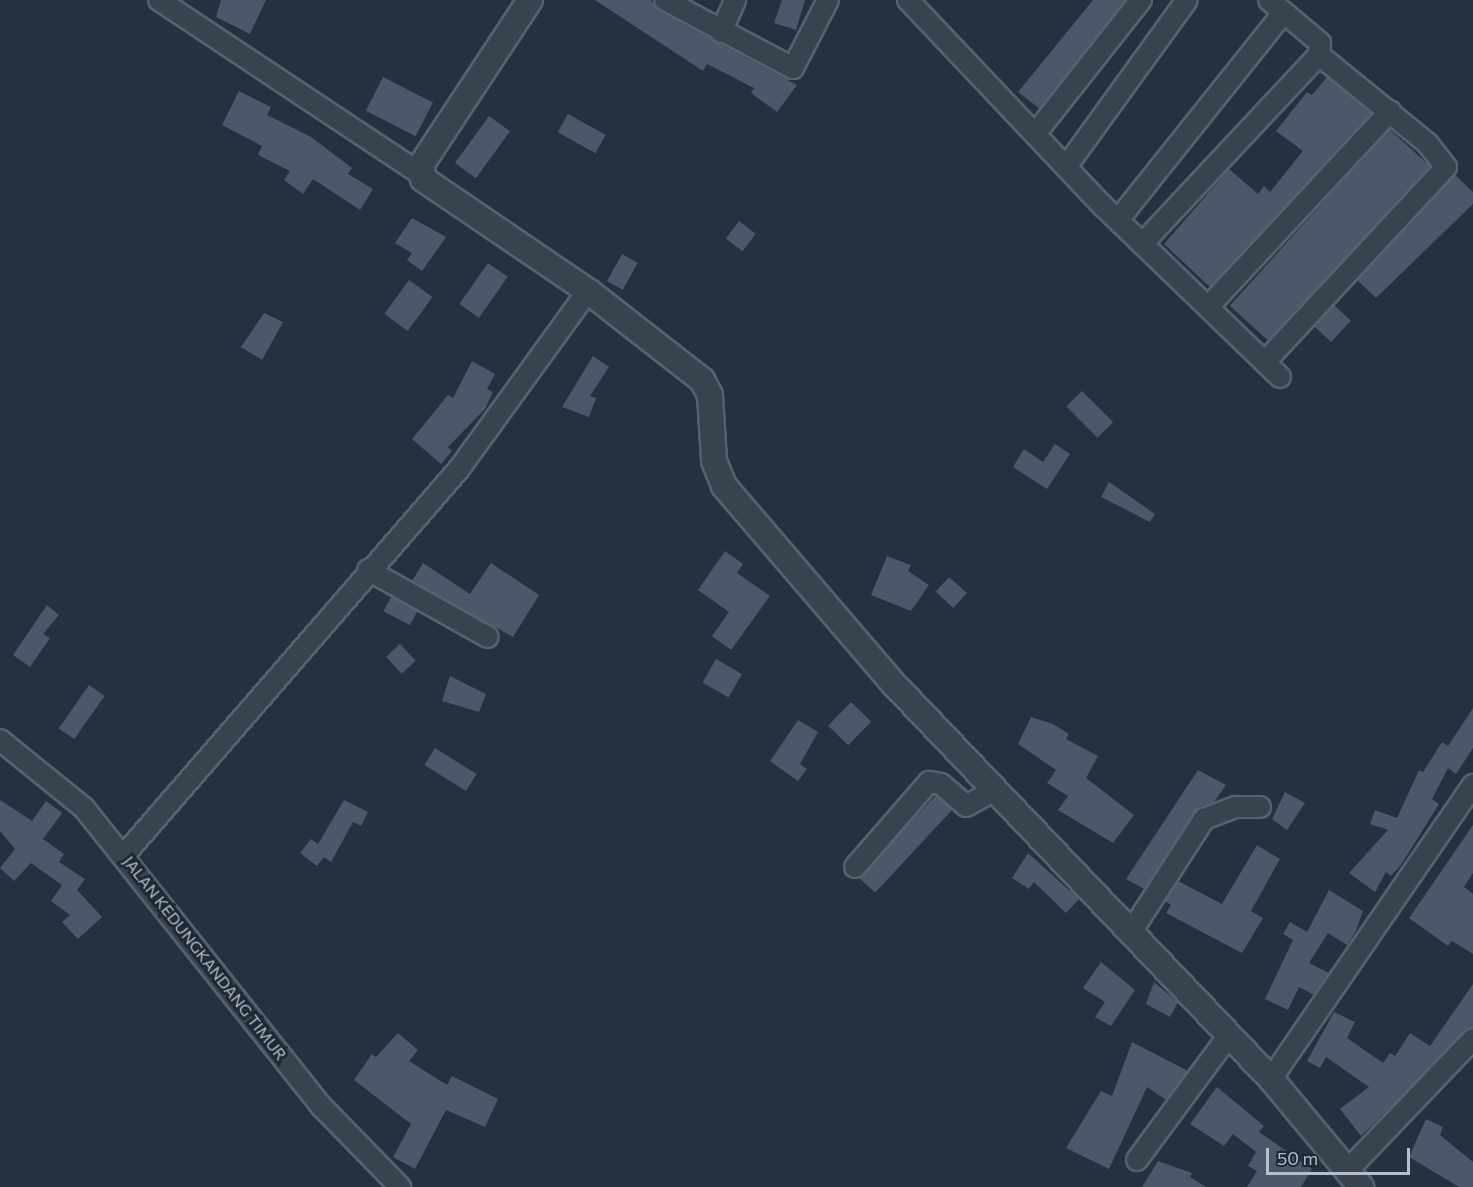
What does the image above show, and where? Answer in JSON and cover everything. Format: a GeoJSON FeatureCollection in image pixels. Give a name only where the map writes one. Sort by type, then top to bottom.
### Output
{"type":"FeatureCollection","features":[{"type":"Feature","properties":{"kind":"street"},"geometry":{"type":"LineString","coordinates":[[159,0],[421,174],[430,187],[588,291],[702,380],[710,395],[714,460],[724,486],[891,681],[1270,1079],[1354,1179],[1473,1039]]}},
{"type":"Feature","properties":{"kind":"street"},"geometry":{"type":"LineString","coordinates":[[421,174],[422,164],[530,0]]}},
{"type":"Feature","properties":{"kind":"street"},"geometry":{"type":"LineString","coordinates":[[665,0],[721,32],[796,68],[828,0]]}},
{"type":"Feature","properties":{"kind":"street"},"geometry":{"type":"LineString","coordinates":[[721,32],[735,0]]}},
{"type":"Feature","properties":{"kind":"street"},"geometry":{"type":"LineString","coordinates":[[908,0],[1118,220],[1280,377]]}},
{"type":"Feature","properties":{"kind":"street"},"geometry":{"type":"LineString","coordinates":[[1035,134],[1141,0]]}},
{"type":"Feature","properties":{"kind":"street"},"geometry":{"type":"LineString","coordinates":[[1066,167],[1187,0]]}},
{"type":"Feature","properties":{"kind":"street"},"geometry":{"type":"LineString","coordinates":[[1142,244],[1320,55],[1320,43],[1281,16],[1269,0]]}},
{"type":"Feature","properties":{"kind":"street"},"geometry":{"type":"LineString","coordinates":[[1118,220],[1281,16]]}},
{"type":"Feature","properties":{"kind":"street"},"geometry":{"type":"LineString","coordinates":[[1266,362],[1446,167],[1390,111],[1320,55]]}},
{"type":"Feature","properties":{"kind":"street"},"geometry":{"type":"LineString","coordinates":[[1209,306],[1390,111]]}},
{"type":"Feature","properties":{"kind":"street"},"geometry":{"type":"LineString","coordinates":[[125,854],[368,570],[459,469],[588,291]]}},
{"type":"Feature","properties":{"kind":"street"},"geometry":{"type":"LineString","coordinates":[[368,570],[489,637]]}},
{"type":"Feature","properties":{"kind":"street","name":"JALAN KEDUNGKANDANG TIMUR"},"geometry":{"type":"LineString","coordinates":[[0,740],[84,808],[125,854],[322,1107],[400,1187]]}},
{"type":"Feature","properties":{"kind":"street"},"geometry":{"type":"LineString","coordinates":[[855,867],[929,782],[941,784],[966,806],[994,790]]}},
{"type":"Feature","properties":{"kind":"street"},"geometry":{"type":"LineString","coordinates":[[1270,1079],[1473,785]]}},
{"type":"Feature","properties":{"kind":"street"},"geometry":{"type":"LineString","coordinates":[[1131,932],[1204,819],[1236,807],[1260,807]]}},
{"type":"Feature","properties":{"kind":"street"},"geometry":{"type":"LineString","coordinates":[[1137,1160],[1229,1035]]}},
{"type":"Feature","properties":{"kind":"building"},"geometry":{"type":"Polygon","coordinates":[[[221,0],[266,0],[250,34],[216,17],[221,0]]]}},
{"type":"Feature","properties":{"kind":"building"},"geometry":{"type":"Polygon","coordinates":[[[595,0],[651,0],[659,11],[797,85],[777,112],[751,93],[754,88],[707,64],[703,71],[595,0]]]}},
{"type":"Feature","properties":{"kind":"building"},"geometry":{"type":"Polygon","coordinates":[[[782,0],[805,0],[796,30],[774,23],[782,0]]]}},
{"type":"Feature","properties":{"kind":"building"},"geometry":{"type":"Polygon","coordinates":[[[1093,0],[1126,0],[1040,109],[1018,92],[1093,0]]]}},
{"type":"Feature","properties":{"kind":"building"},"geometry":{"type":"Polygon","coordinates":[[[383,77],[433,102],[416,136],[366,111],[383,77]]]}},
{"type":"Feature","properties":{"kind":"building"},"geometry":{"type":"Polygon","coordinates":[[[1327,77],[1371,113],[1210,287],[1164,244],[1229,169],[1258,194],[1264,186],[1270,192],[1303,151],[1276,131],[1307,92],[1312,95],[1327,77]]]}},
{"type":"Feature","properties":{"kind":"building"},"geometry":{"type":"Polygon","coordinates":[[[239,91],[271,107],[267,115],[311,137],[352,168],[348,174],[373,189],[360,210],[313,179],[303,194],[284,180],[290,171],[258,155],[262,146],[222,125],[239,91]]]}},
{"type":"Feature","properties":{"kind":"building"},"geometry":{"type":"Polygon","coordinates":[[[568,114],[606,135],[595,153],[558,132],[568,114]]]}},
{"type":"Feature","properties":{"kind":"building"},"geometry":{"type":"Polygon","coordinates":[[[489,116],[510,131],[476,178],[455,163],[489,116]]]}},
{"type":"Feature","properties":{"kind":"building"},"geometry":{"type":"Polygon","coordinates":[[[1389,129],[1430,166],[1271,343],[1230,306],[1389,129]]]}},
{"type":"Feature","properties":{"kind":"building"},"geometry":{"type":"Polygon","coordinates":[[[1455,175],[1473,192],[1473,204],[1376,298],[1357,280],[1455,175]]]}},
{"type":"Feature","properties":{"kind":"building"},"geometry":{"type":"Polygon","coordinates":[[[412,218],[446,237],[422,271],[407,260],[412,253],[395,243],[412,218]]]}},
{"type":"Feature","properties":{"kind":"building"},"geometry":{"type":"Polygon","coordinates":[[[739,221],[756,234],[743,251],[726,239],[739,221]]]}},
{"type":"Feature","properties":{"kind":"building"},"geometry":{"type":"Polygon","coordinates":[[[622,254],[638,263],[623,290],[607,281],[622,254]]]}},
{"type":"Feature","properties":{"kind":"building"},"geometry":{"type":"Polygon","coordinates":[[[488,263],[508,277],[479,318],[459,304],[488,263]]]}},
{"type":"Feature","properties":{"kind":"building"},"geometry":{"type":"Polygon","coordinates":[[[409,280],[432,297],[408,331],[384,314],[409,280]]]}},
{"type":"Feature","properties":{"kind":"building"},"geometry":{"type":"Polygon","coordinates":[[[1334,305],[1351,321],[1331,342],[1314,326],[1334,305]]]}},
{"type":"Feature","properties":{"kind":"building"},"geometry":{"type":"Polygon","coordinates":[[[264,313],[283,322],[262,360],[241,347],[264,313]]]}},
{"type":"Feature","properties":{"kind":"building"},"geometry":{"type":"Polygon","coordinates":[[[593,356],[609,367],[590,396],[596,398],[589,417],[562,407],[593,356]]]}},
{"type":"Feature","properties":{"kind":"building"},"geometry":{"type":"Polygon","coordinates":[[[472,361],[495,374],[487,389],[493,392],[485,409],[448,447],[452,451],[441,464],[412,439],[448,395],[453,398],[472,361]]]}},
{"type":"Feature","properties":{"kind":"building"},"geometry":{"type":"Polygon","coordinates":[[[1082,391],[1113,422],[1098,438],[1066,407],[1082,391]]]}},
{"type":"Feature","properties":{"kind":"building"},"geometry":{"type":"Polygon","coordinates":[[[1055,444],[1070,454],[1047,489],[1013,467],[1024,449],[1043,462],[1055,444]]]}},
{"type":"Feature","properties":{"kind":"building"},"geometry":{"type":"Polygon","coordinates":[[[1109,482],[1155,514],[1150,522],[1101,497],[1109,482]]]}},
{"type":"Feature","properties":{"kind":"building"},"geometry":{"type":"Polygon","coordinates":[[[725,551],[743,564],[737,573],[770,596],[731,650],[712,636],[729,612],[698,590],[725,551]]]}},
{"type":"Feature","properties":{"kind":"building"},"geometry":{"type":"Polygon","coordinates":[[[887,556],[911,565],[908,571],[929,585],[911,611],[871,595],[887,556]]]}},
{"type":"Feature","properties":{"kind":"building"},"geometry":{"type":"Polygon","coordinates":[[[423,563],[470,594],[491,563],[539,595],[513,637],[412,581],[423,563]]]}},
{"type":"Feature","properties":{"kind":"building"},"geometry":{"type":"Polygon","coordinates":[[[949,577],[967,593],[953,608],[936,592],[949,577]]]}},
{"type":"Feature","properties":{"kind":"building"},"geometry":{"type":"Polygon","coordinates":[[[391,597],[417,611],[410,625],[383,611],[391,597]]]}},
{"type":"Feature","properties":{"kind":"building"},"geometry":{"type":"Polygon","coordinates":[[[47,605],[59,615],[43,634],[50,638],[30,667],[13,655],[47,605]]]}},
{"type":"Feature","properties":{"kind":"building"},"geometry":{"type":"Polygon","coordinates":[[[400,644],[416,661],[402,674],[386,657],[400,644]]]}},
{"type":"Feature","properties":{"kind":"building"},"geometry":{"type":"Polygon","coordinates":[[[716,659],[742,674],[728,697],[702,682],[716,659]]]}},
{"type":"Feature","properties":{"kind":"building"},"geometry":{"type":"Polygon","coordinates":[[[450,676],[486,694],[479,712],[442,701],[450,676]]]}},
{"type":"Feature","properties":{"kind":"building"},"geometry":{"type":"Polygon","coordinates":[[[89,685],[105,696],[74,739],[59,728],[89,685]]]}},
{"type":"Feature","properties":{"kind":"building"},"geometry":{"type":"Polygon","coordinates":[[[851,702],[871,721],[848,745],[828,726],[851,702]]]}},
{"type":"Feature","properties":{"kind":"building"},"geometry":{"type":"Polygon","coordinates":[[[1473,708],[1473,748],[1456,774],[1448,768],[1432,799],[1439,804],[1401,865],[1391,876],[1386,872],[1375,892],[1349,873],[1388,830],[1370,824],[1375,810],[1397,818],[1419,770],[1423,772],[1442,742],[1448,746],[1473,708]]]}},
{"type":"Feature","properties":{"kind":"building"},"geometry":{"type":"Polygon","coordinates":[[[1031,717],[1053,724],[1069,734],[1066,739],[1098,756],[1086,778],[1134,815],[1113,843],[1058,810],[1068,796],[1047,783],[1056,770],[1018,744],[1031,717]]]}},
{"type":"Feature","properties":{"kind":"building"},"geometry":{"type":"Polygon","coordinates":[[[798,720],[818,732],[800,764],[807,769],[798,781],[770,761],[798,720]]]}},
{"type":"Feature","properties":{"kind":"building"},"geometry":{"type":"Polygon","coordinates":[[[435,748],[477,774],[466,791],[424,765],[435,748]]]}},
{"type":"Feature","properties":{"kind":"building"},"geometry":{"type":"Polygon","coordinates":[[[1198,770],[1226,785],[1214,802],[1194,812],[1144,889],[1126,879],[1198,770]]]}},
{"type":"Feature","properties":{"kind":"building"},"geometry":{"type":"Polygon","coordinates":[[[1285,792],[1305,803],[1287,830],[1272,819],[1285,792]]]}},
{"type":"Feature","properties":{"kind":"building"},"geometry":{"type":"Polygon","coordinates":[[[936,795],[952,810],[875,893],[859,878],[936,795]]]}},
{"type":"Feature","properties":{"kind":"building"},"geometry":{"type":"Polygon","coordinates":[[[0,800],[32,821],[46,801],[62,813],[43,839],[64,854],[59,862],[85,879],[77,890],[102,917],[78,939],[62,922],[70,915],[51,901],[62,885],[31,863],[14,881],[0,868],[15,849],[0,831],[0,800]]]}},
{"type":"Feature","properties":{"kind":"building"},"geometry":{"type":"Polygon","coordinates":[[[344,800],[368,812],[361,826],[353,822],[331,862],[324,857],[317,866],[300,853],[311,839],[318,844],[344,800]]]}},
{"type":"Feature","properties":{"kind":"building"},"geometry":{"type":"Polygon","coordinates":[[[1473,825],[1473,873],[1464,887],[1473,894],[1473,954],[1452,941],[1448,946],[1409,918],[1473,825]]]}},
{"type":"Feature","properties":{"kind":"building"},"geometry":{"type":"Polygon","coordinates":[[[1257,845],[1280,859],[1251,911],[1263,918],[1242,953],[1166,913],[1171,905],[1165,901],[1178,881],[1222,904],[1257,845]]]}},
{"type":"Feature","properties":{"kind":"building"},"geometry":{"type":"Polygon","coordinates":[[[1028,853],[1079,899],[1066,913],[1034,882],[1029,889],[1012,878],[1028,853]]]}},
{"type":"Feature","properties":{"kind":"building"},"geometry":{"type":"Polygon","coordinates":[[[1329,890],[1363,911],[1356,931],[1347,945],[1328,933],[1309,963],[1329,973],[1314,995],[1299,987],[1288,1010],[1265,999],[1293,940],[1283,934],[1290,922],[1307,932],[1329,890]]]}},
{"type":"Feature","properties":{"kind":"building"},"geometry":{"type":"Polygon","coordinates":[[[1101,962],[1135,990],[1111,1026],[1095,1017],[1105,1002],[1083,988],[1101,962]]]}},
{"type":"Feature","properties":{"kind":"building"},"geometry":{"type":"Polygon","coordinates":[[[1154,982],[1178,1002],[1170,1017],[1146,1004],[1154,982]]]}},
{"type":"Feature","properties":{"kind":"building"},"geometry":{"type":"Polygon","coordinates":[[[1473,984],[1473,1027],[1361,1136],[1340,1109],[1369,1087],[1326,1057],[1320,1068],[1307,1061],[1334,1012],[1355,1022],[1347,1038],[1383,1063],[1390,1053],[1395,1056],[1410,1033],[1430,1046],[1473,984]]]}},
{"type":"Feature","properties":{"kind":"building"},"geometry":{"type":"Polygon","coordinates":[[[398,1033],[418,1050],[409,1061],[447,1085],[452,1076],[498,1099],[485,1127],[446,1110],[415,1169],[393,1157],[411,1124],[354,1080],[372,1054],[376,1057],[398,1033]]]}},
{"type":"Feature","properties":{"kind":"building"},"geometry":{"type":"Polygon","coordinates":[[[1132,1042],[1188,1071],[1166,1100],[1147,1087],[1109,1169],[1066,1148],[1101,1091],[1112,1096],[1132,1042]]]}},
{"type":"Feature","properties":{"kind":"building"},"geometry":{"type":"Polygon","coordinates":[[[1217,1087],[1264,1126],[1259,1132],[1312,1169],[1301,1187],[1247,1187],[1257,1171],[1248,1166],[1256,1152],[1233,1134],[1224,1146],[1190,1124],[1217,1087]]]}},
{"type":"Feature","properties":{"kind":"building"},"geometry":{"type":"Polygon","coordinates":[[[1426,1119],[1443,1127],[1440,1135],[1473,1162],[1473,1187],[1459,1187],[1409,1157],[1426,1119]]]}},
{"type":"Feature","properties":{"kind":"building"},"geometry":{"type":"Polygon","coordinates":[[[1158,1161],[1192,1173],[1190,1177],[1206,1187],[1142,1187],[1158,1161]]]}}]}
